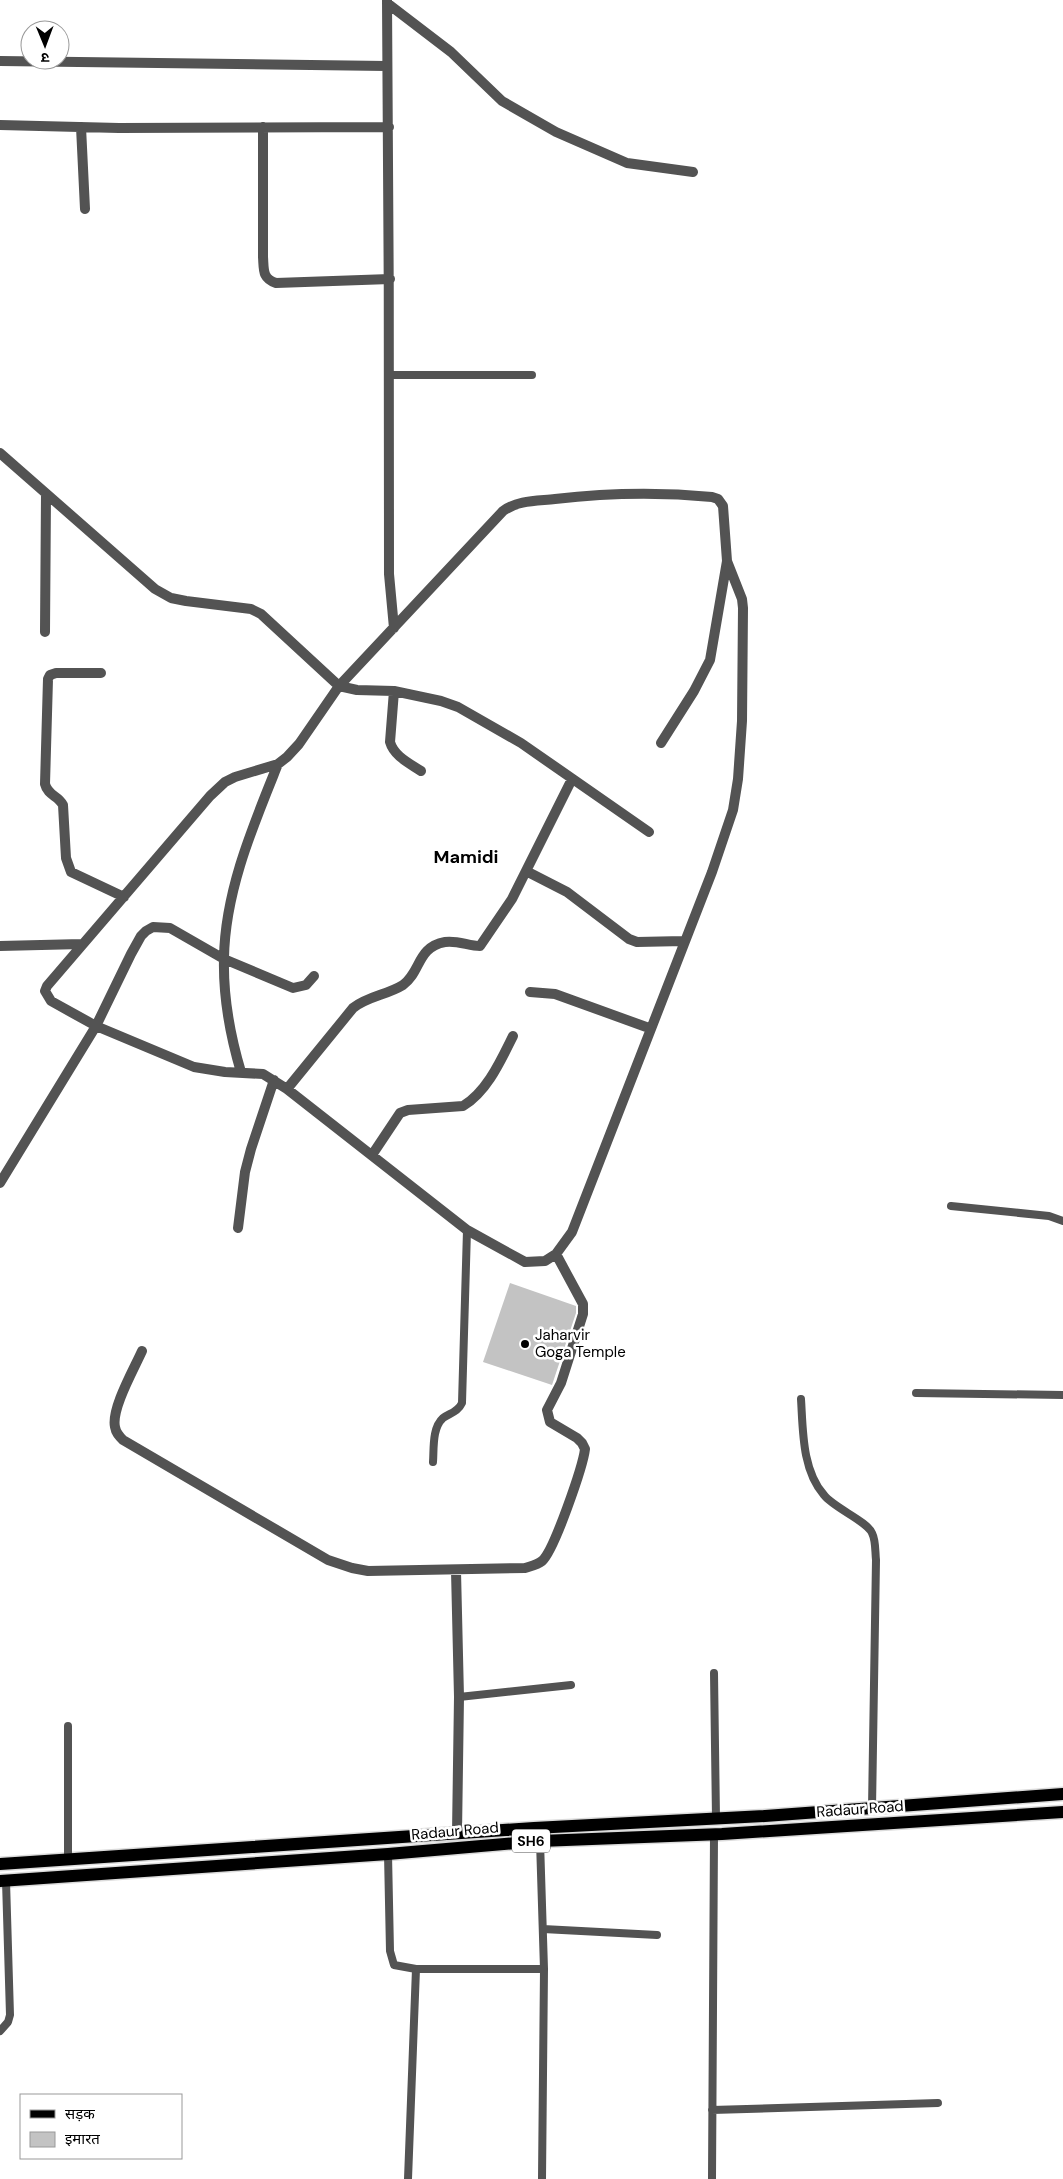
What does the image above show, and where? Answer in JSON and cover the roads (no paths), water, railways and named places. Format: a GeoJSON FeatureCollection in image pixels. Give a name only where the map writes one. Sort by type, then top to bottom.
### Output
{"type":"FeatureCollection","features":[{"type":"Feature","properties":{"kind":"main road","name":"Radaur Road"},"geometry":{"type":"LineString","coordinates":[[0,1864],[1063,1794]]}},
{"type":"Feature","properties":{"kind":"main road","name":"Radaur Road"},"geometry":{"type":"LineString","coordinates":[[3,1881],[388,1854],[540,1840],[714,1835],[1063,1812]]}},
{"type":"Feature","properties":{"kind":"street"},"geometry":{"type":"LineString","coordinates":[[387,1],[386,66],[389,126],[390,279],[389,574],[394,628]]}},
{"type":"Feature","properties":{"kind":"street"},"geometry":{"type":"LineString","coordinates":[[387,1],[451,52],[502,101],[556,132],[627,163],[693,172]]}},
{"type":"Feature","properties":{"kind":"street"},"geometry":{"type":"LineString","coordinates":[[0,61],[386,66]]}},
{"type":"Feature","properties":{"kind":"street"},"geometry":{"type":"LineString","coordinates":[[0,125],[81,127],[389,126]]}},
{"type":"Feature","properties":{"kind":"street"},"geometry":{"type":"LineString","coordinates":[[81,127],[85,209]]}},
{"type":"Feature","properties":{"kind":"street"},"geometry":{"type":"LineString","coordinates":[[263,127],[263,257],[264,275],[268,280],[276,283],[390,279]]}},
{"type":"Feature","properties":{"kind":"street"},"geometry":{"type":"LineString","coordinates":[[0,453],[155,589],[178,599],[251,609],[261,614],[339,686],[357,690],[394,691],[442,701],[458,707],[520,742],[649,832]]}},
{"type":"Feature","properties":{"kind":"street"},"geometry":{"type":"LineString","coordinates":[[241,1072],[234,1047],[226,995],[224,959],[227,923],[248,840],[278,764],[299,744],[339,686],[503,511],[519,503],[586,495],[642,492],[718,499],[724,512],[727,561],[710,660],[694,691],[661,744]]}},
{"type":"Feature","properties":{"kind":"street"},"geometry":{"type":"LineString","coordinates":[[45,632],[46,494]]}},
{"type":"Feature","properties":{"kind":"street"},"geometry":{"type":"LineString","coordinates":[[278,764],[235,777],[225,782],[210,796],[82,944],[45,991],[51,1001],[96,1026],[194,1067],[225,1072],[263,1074],[287,1088],[467,1230],[525,1262],[545,1261],[556,1254],[572,1232],[649,1028],[712,872],[733,810],[738,778],[742,721],[743,608],[742,598],[727,561]]}},
{"type":"Feature","properties":{"kind":"street"},"geometry":{"type":"LineString","coordinates":[[101,673],[56,673],[50,675],[48,679],[45,784],[50,794],[64,805],[66,858],[71,872],[124,897]]}},
{"type":"Feature","properties":{"kind":"street"},"geometry":{"type":"LineString","coordinates":[[394,691],[390,742],[392,749],[421,771]]}},
{"type":"Feature","properties":{"kind":"street"},"geometry":{"type":"LineString","coordinates":[[287,1088],[354,1008],[364,999],[403,984],[412,977],[422,955],[444,942],[480,946],[512,899],[572,779]]}},
{"type":"Feature","properties":{"kind":"street"},"geometry":{"type":"LineString","coordinates":[[526,871],[567,892],[629,939],[638,942],[684,941]]}},
{"type":"Feature","properties":{"kind":"street"},"geometry":{"type":"LineString","coordinates":[[0,1183],[96,1026],[141,936],[153,927],[170,928],[177,931],[224,959],[293,988],[306,985],[314,976]]}},
{"type":"Feature","properties":{"kind":"street"},"geometry":{"type":"LineString","coordinates":[[0,946],[82,944]]}},
{"type":"Feature","properties":{"kind":"street"},"geometry":{"type":"LineString","coordinates":[[530,992],[555,994],[649,1028]]}},
{"type":"Feature","properties":{"kind":"street"},"geometry":{"type":"LineString","coordinates":[[372,1155],[400,1113],[408,1110],[454,1107],[470,1102],[500,1063],[513,1036]]}},
{"type":"Feature","properties":{"kind":"street"},"geometry":{"type":"LineString","coordinates":[[238,1228],[251,1149],[274,1080]]}},
{"type":"Feature","properties":{"kind":"street"},"geometry":{"type":"LineString","coordinates":[[0,1162],[12,1162]]}},
{"type":"Feature","properties":{"kind":"street"},"geometry":{"type":"LineString","coordinates":[[142,1351],[117,1409],[115,1430],[123,1440],[328,1560],[368,1571],[456,1571],[525,1568],[544,1560],[565,1513],[584,1455],[582,1443],[554,1426],[547,1416],[547,1410],[561,1383],[583,1314],[583,1304],[556,1254]]}},
{"type":"Feature","properties":{"kind":"street"},"geometry":{"type":"LineString","coordinates":[[456,1571],[459,1697],[457,1833]]}},
{"type":"Feature","properties":{"kind":"lane"},"geometry":{"type":"LineString","coordinates":[[389,375],[532,375]]}},
{"type":"Feature","properties":{"kind":"lane"},"geometry":{"type":"LineString","coordinates":[[951,1206],[1049,1216],[1063,1221]]}},
{"type":"Feature","properties":{"kind":"lane"},"geometry":{"type":"LineString","coordinates":[[432,1462],[435,1433],[438,1425],[443,1419],[459,1409],[462,1403],[467,1230]]}},
{"type":"Feature","properties":{"kind":"lane"},"geometry":{"type":"LineString","coordinates":[[916,1392],[1063,1395]]}},
{"type":"Feature","properties":{"kind":"lane"},"geometry":{"type":"LineString","coordinates":[[801,1399],[804,1442],[818,1486],[834,1504],[872,1532],[874,1542],[876,1560],[872,1808]]}},
{"type":"Feature","properties":{"kind":"lane"},"geometry":{"type":"LineString","coordinates":[[714,1673],[716,1818]]}},
{"type":"Feature","properties":{"kind":"lane"},"geometry":{"type":"LineString","coordinates":[[459,1697],[571,1685]]}},
{"type":"Feature","properties":{"kind":"lane"},"geometry":{"type":"LineString","coordinates":[[68,1726],[68,1859]]}},
{"type":"Feature","properties":{"kind":"lane"},"geometry":{"type":"LineString","coordinates":[[712,2179],[714,1835]]}},
{"type":"Feature","properties":{"kind":"lane"},"geometry":{"type":"LineString","coordinates":[[540,1840],[544,1969],[542,2179]]}},
{"type":"Feature","properties":{"kind":"lane"},"geometry":{"type":"LineString","coordinates":[[388,1854],[390,1951],[392,1962],[399,1967],[416,1969],[544,1969]]}},
{"type":"Feature","properties":{"kind":"lane"},"geometry":{"type":"LineString","coordinates":[[0,2030],[8,2022],[10,2015],[3,1881]]}},
{"type":"Feature","properties":{"kind":"lane"},"geometry":{"type":"LineString","coordinates":[[543,1929],[656,1935]]}},
{"type":"Feature","properties":{"kind":"lane"},"geometry":{"type":"LineString","coordinates":[[408,2179],[416,1969]]}},
{"type":"Feature","properties":{"kind":"lane"},"geometry":{"type":"LineString","coordinates":[[712,2110],[938,2103]]}},
{"type":"Feature","properties":{"kind":"place","name":"Jaharvir Goga Temple"},"geometry":{"type":"Point","coordinates":[525,1344]}},
{"type":"Feature","properties":{"kind":"district","name":"Mamidi"},"geometry":{"type":"Point","coordinates":[466,857]}}]}
